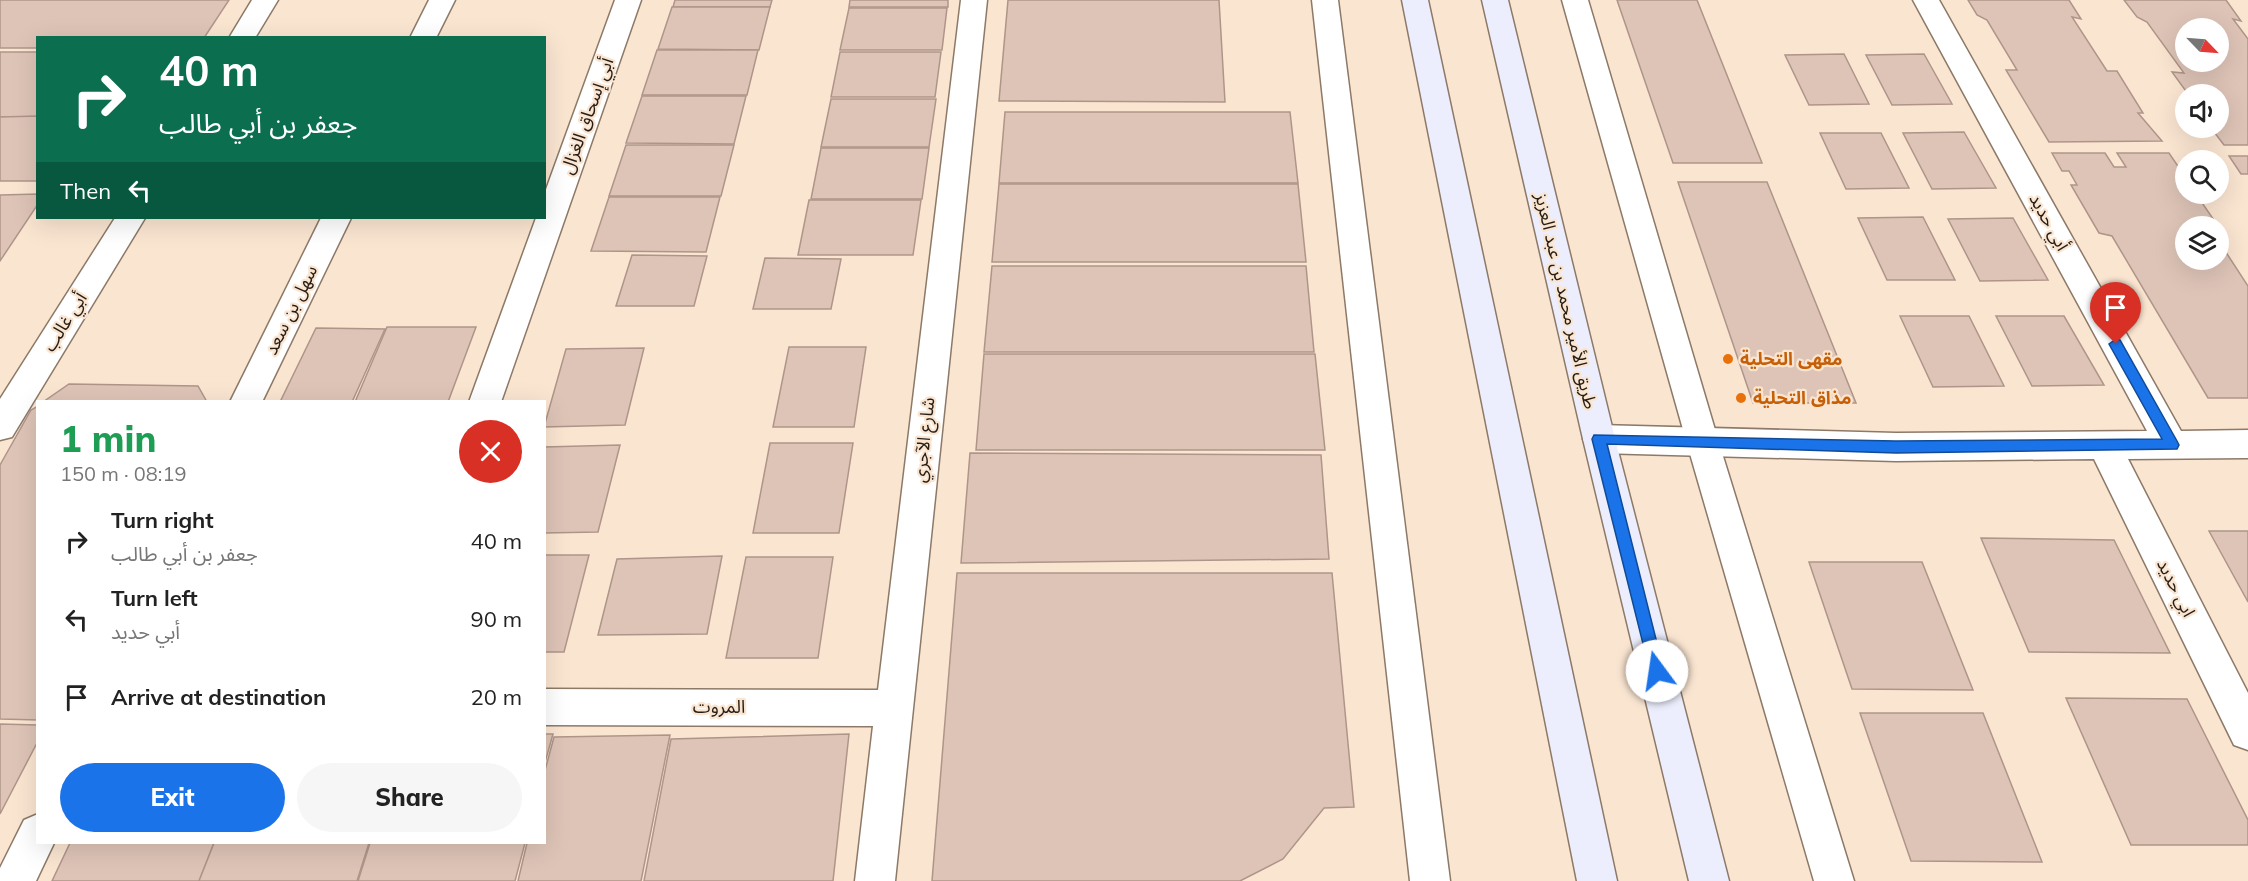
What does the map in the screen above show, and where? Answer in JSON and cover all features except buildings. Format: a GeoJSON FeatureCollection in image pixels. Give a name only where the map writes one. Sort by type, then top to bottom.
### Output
{"type":"FeatureCollection","features":[{"type":"Feature","properties":{"kind":"main road"},"geometry":{"type":"LineString","coordinates":[[1415,0],[1597,881]]}},
{"type":"Feature","properties":{"kind":"main road","name":"طريق الأمير محمد بن عبد العزيز"},"geometry":{"type":"LineString","coordinates":[[1495,0],[1599,439],[1709,881]]}},
{"type":"Feature","properties":{"kind":"street"},"geometry":{"type":"LineString","coordinates":[[243,36],[265,0]]}},
{"type":"Feature","properties":{"kind":"street"},"geometry":{"type":"LineString","coordinates":[[424,36],[442,0]]}},
{"type":"Feature","properties":{"kind":"street","name":"أبي إسحاق الغزال"},"geometry":{"type":"LineString","coordinates":[[486,400],[628,0]]}},
{"type":"Feature","properties":{"kind":"street","name":"شارع الآجري"},"geometry":{"type":"LineString","coordinates":[[875,881],[974,0]]}},
{"type":"Feature","properties":{"kind":"street"},"geometry":{"type":"LineString","coordinates":[[1325,0],[1430,881]]}},
{"type":"Feature","properties":{"kind":"street"},"geometry":{"type":"LineString","coordinates":[[1575,0],[1702,441],[1834,881]]}},
{"type":"Feature","properties":{"kind":"street","name":"أبي حديد"},"geometry":{"type":"LineString","coordinates":[[1926,0],[2172,445]]}},
{"type":"Feature","properties":{"kind":"street","name":"أبي غالب"},"geometry":{"type":"LineString","coordinates":[[0,427],[129,219]]}},
{"type":"Feature","properties":{"kind":"street","name":"سهل بن سعد"},"geometry":{"type":"LineString","coordinates":[[247,400],[336,219]]}},
{"type":"Feature","properties":{"kind":"street"},"geometry":{"type":"LineString","coordinates":[[1599,439],[1896,447],[2248,444]]}},
{"type":"Feature","properties":{"kind":"street","name":"ابي حديد"},"geometry":{"type":"LineString","coordinates":[[2104,445],[2248,732]]}},
{"type":"Feature","properties":{"kind":"street","name":"المروت"},"geometry":{"type":"LineString","coordinates":[[546,707],[894,708]]}},
{"type":"Feature","properties":{"kind":"street"},"geometry":{"type":"LineString","coordinates":[[15,881],[36,838]]}},
{"type":"Feature","properties":{"kind":"place","name":"مقهى التحلية"},"geometry":{"type":"Point","coordinates":[1728,359]}},
{"type":"Feature","properties":{"kind":"place","name":"مذاق التحلية"},"geometry":{"type":"Point","coordinates":[1741,398]}},
{"type":"Feature","properties":{"kind":"route"},"geometry":{"type":"LineString","coordinates":[[1657,671],[1599,439],[1896,447],[2172,445],[2116,344]]}}]}
